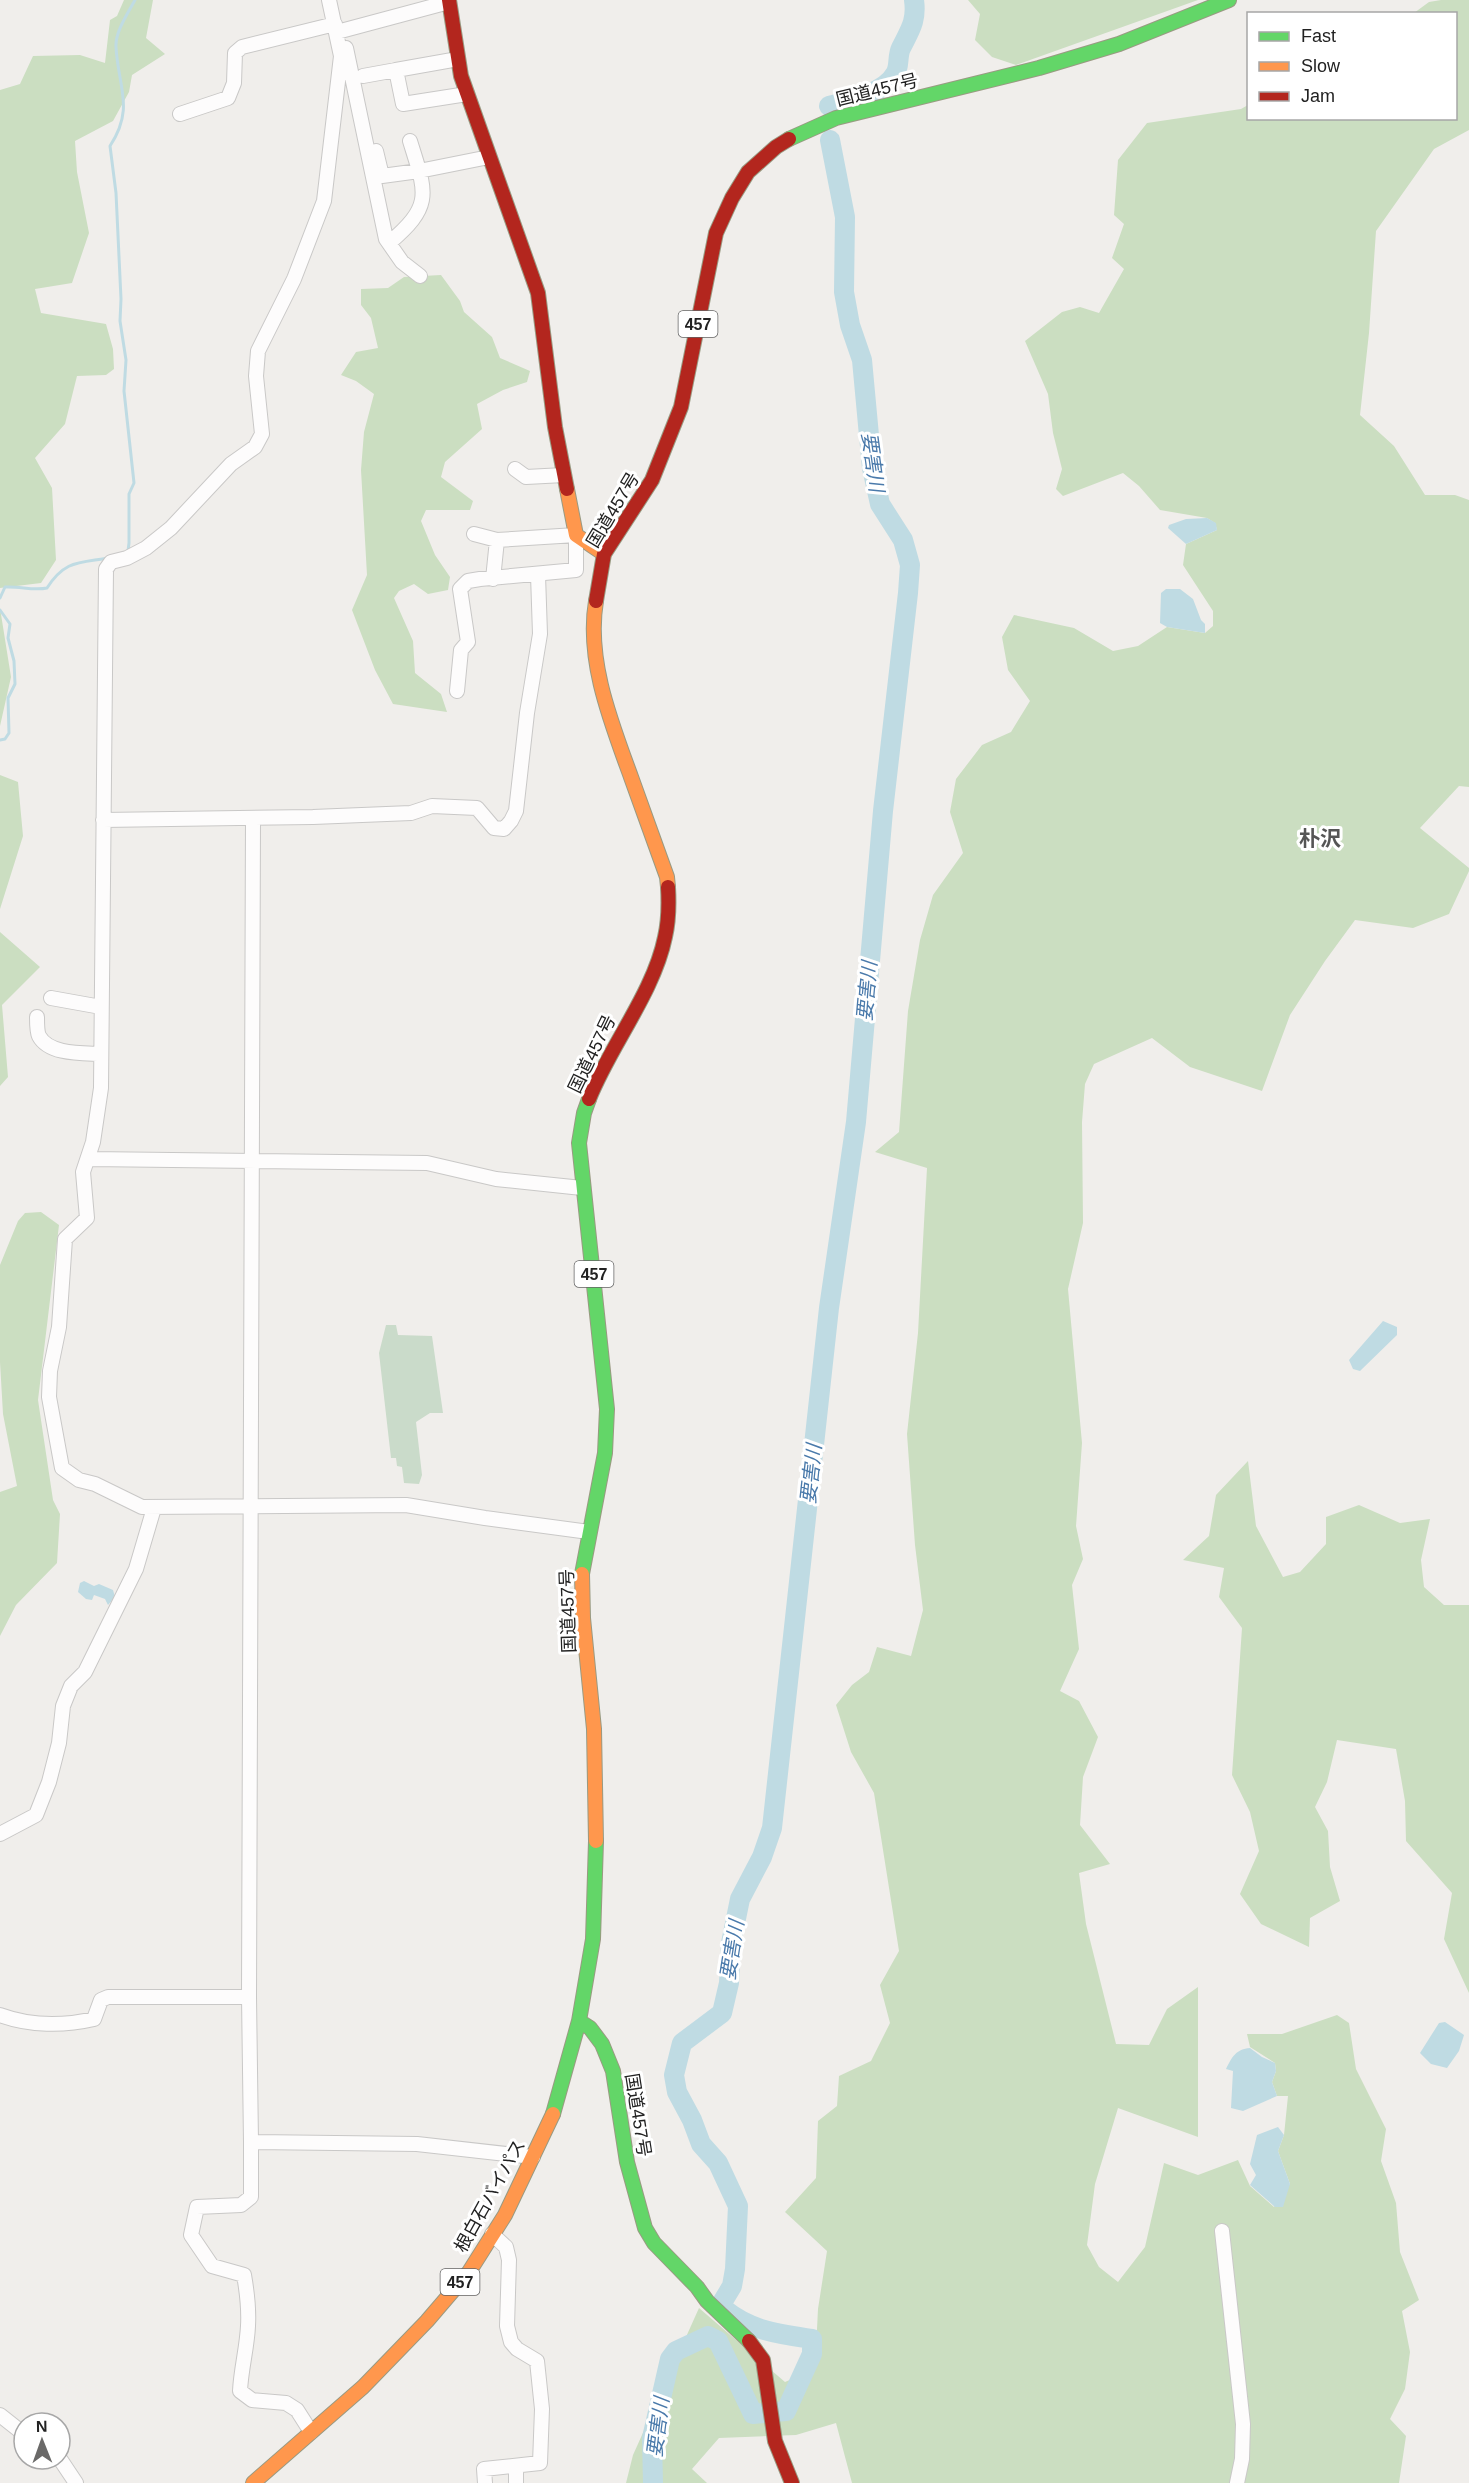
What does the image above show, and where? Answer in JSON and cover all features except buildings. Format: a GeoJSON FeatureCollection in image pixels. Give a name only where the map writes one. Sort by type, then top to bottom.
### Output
{"type":"FeatureCollection","features":[{"type":"Feature","properties":{"kind":"main road","name":"国道457号"},"geometry":{"type":"LineString","coordinates":[[792,2483],[775,2441],[763,2360],[755,2346],[707,2301],[697,2287],[654,2243],[645,2228],[627,2162],[614,2071],[602,2044],[590,2028],[579,2021],[593,1939],[596,1827],[594,1729],[582,1576],[605,1453],[607,1409],[579,1143],[584,1113],[594,1087],[653,973],[665,939],[669,912],[667,877],[610,718],[601,684],[595,642],[594,613],[604,554],[652,480],[668,444],[683,396],[716,234],[732,198],[748,172],[776,147],[799,133],[829,120],[1039,68],[1119,44],[1229,0]]}},
{"type":"Feature","properties":{"kind":"main road"},"geometry":{"type":"LineString","coordinates":[[449,1],[458,59],[467,94],[538,294],[555,427],[576,535],[604,554]]}},
{"type":"Feature","properties":{"kind":"main road","name":"根白石バイパス"},"geometry":{"type":"LineString","coordinates":[[253,2483],[363,2388],[427,2321],[469,2272],[533,2157],[559,2097],[579,2021]]}},
{"type":"Feature","properties":{"kind":"street"},"geometry":{"type":"LineString","coordinates":[[329,0],[338,29],[386,239],[402,262],[420,276]]}},
{"type":"Feature","properties":{"kind":"street"},"geometry":{"type":"LineString","coordinates":[[180,114],[228,98],[234,82],[235,53],[242,47],[338,29],[449,1]]}},
{"type":"Feature","properties":{"kind":"street"},"geometry":{"type":"LineString","coordinates":[[338,29],[340,66],[324,201],[294,279],[258,351],[256,376],[262,434],[255,447],[231,464],[171,528],[146,548],[127,558],[111,562],[106,569],[99,1108],[89,1159],[83,1172],[87,1218],[65,1239],[59,1327],[50,1371],[49,1397],[62,1468],[79,1480],[95,1484],[142,1507],[406,1505],[589,1532]]}},
{"type":"Feature","properties":{"kind":"street"},"geometry":{"type":"LineString","coordinates":[[363,76],[458,59]]}},
{"type":"Feature","properties":{"kind":"street"},"geometry":{"type":"LineString","coordinates":[[396,70],[403,104],[467,94]]}},
{"type":"Feature","properties":{"kind":"street"},"geometry":{"type":"LineString","coordinates":[[389,243],[409,227],[422,207],[423,186],[410,141]]}},
{"type":"Feature","properties":{"kind":"street"},"geometry":{"type":"LineString","coordinates":[[376,151],[382,176],[489,157]]}},
{"type":"Feature","properties":{"kind":"street"},"geometry":{"type":"LineString","coordinates":[[514,469],[526,477],[564,475]]}},
{"type":"Feature","properties":{"kind":"street"},"geometry":{"type":"LineString","coordinates":[[457,691],[461,650],[468,642],[460,588],[468,581],[576,570],[576,535],[497,540],[474,534]]}},
{"type":"Feature","properties":{"kind":"street"},"geometry":{"type":"LineString","coordinates":[[493,579],[497,540]]}},
{"type":"Feature","properties":{"kind":"street"},"geometry":{"type":"LineString","coordinates":[[103,820],[253,819],[411,813],[432,806],[455,806],[477,808],[487,821],[498,829],[508,825],[516,812],[527,713],[536,668],[540,634],[538,575]]}},
{"type":"Feature","properties":{"kind":"street"},"geometry":{"type":"LineString","coordinates":[[253,819],[249,1997],[251,2197],[241,2205],[197,2207],[191,2235],[212,2266],[244,2275],[249,2301],[240,2391],[252,2400],[286,2403],[297,2410],[311,2432]]}},
{"type":"Feature","properties":{"kind":"street"},"geometry":{"type":"LineString","coordinates":[[51,998],[100,1007]]}},
{"type":"Feature","properties":{"kind":"street"},"geometry":{"type":"LineString","coordinates":[[37,1017],[39,1036],[50,1047],[68,1052],[101,1054]]}},
{"type":"Feature","properties":{"kind":"street"},"geometry":{"type":"LineString","coordinates":[[89,1159],[427,1163],[496,1179],[582,1188]]}},
{"type":"Feature","properties":{"kind":"street"},"geometry":{"type":"LineString","coordinates":[[0,1834],[36,1815],[49,1782],[59,1743],[63,1706],[71,1686],[85,1672],[136,1569],[154,1508]]}},
{"type":"Feature","properties":{"kind":"street"},"geometry":{"type":"LineString","coordinates":[[0,2015],[33,2024],[85,2021],[94,2019],[101,2000],[108,1997],[249,1997]]}},
{"type":"Feature","properties":{"kind":"street"},"geometry":{"type":"LineString","coordinates":[[251,2142],[417,2144],[533,2157]]}},
{"type":"Feature","properties":{"kind":"street"},"geometry":{"type":"LineString","coordinates":[[1222,2230],[1243,2424],[1242,2459],[1237,2483]]}},
{"type":"Feature","properties":{"kind":"street"},"geometry":{"type":"LineString","coordinates":[[485,2483],[484,2469],[540,2463],[543,2409],[537,2361],[517,2349],[511,2342],[507,2326],[509,2260],[506,2247],[492,2234]]}},
{"type":"Feature","properties":{"kind":"street"},"geometry":{"type":"LineString","coordinates":[[0,2415],[12,2424]]}},
{"type":"Feature","properties":{"kind":"street"},"geometry":{"type":"LineString","coordinates":[[516,2466],[516,2483]]}},
{"type":"Feature","properties":{"kind":"green space"},"geometry":{"type":"Polygon","coordinates":[[[124,0],[153,0],[146,38],[165,54],[132,75],[129,92],[113,121],[75,141],[77,172],[89,233],[72,283],[35,289],[41,313],[106,324],[113,349],[114,369],[106,375],[77,376],[65,424],[35,458],[52,488],[56,560],[41,583],[0,588],[0,90],[20,84],[33,56],[80,55],[105,63],[110,20],[117,16],[124,0]]]}},
{"type":"Feature","properties":{"kind":"green space"},"geometry":{"type":"Polygon","coordinates":[[[968,0],[1198,0],[1016,65],[992,57],[975,40],[980,14],[968,0]]]}},
{"type":"Feature","properties":{"kind":"green space"},"geometry":{"type":"Polygon","coordinates":[[[1469,0],[1469,130],[1434,149],[1376,231],[1369,333],[1360,415],[1394,446],[1425,495],[1455,495],[1469,500],[1469,787],[1459,786],[1420,828],[1469,868],[1469,871],[1449,914],[1413,928],[1355,920],[1290,1015],[1262,1091],[1190,1067],[1152,1038],[1094,1064],[1085,1084],[1082,1122],[1083,1223],[1068,1289],[1082,1443],[1076,1526],[1083,1559],[1072,1585],[1079,1649],[1060,1691],[1079,1701],[1098,1737],[1083,1777],[1080,1825],[1110,1864],[1079,1873],[1086,1924],[1116,2044],[1149,2045],[1167,2009],[1198,1987],[1198,2137],[1118,2108],[1095,2184],[1087,2245],[1099,2267],[1118,2282],[1145,2247],[1164,2163],[1198,2175],[1238,2160],[1250,2186],[1274,2207],[1290,2184],[1278,2151],[1284,2135],[1288,2096],[1277,2096],[1272,2082],[1276,2071],[1275,2063],[1250,2047],[1247,2034],[1282,2034],[1337,2015],[1349,2023],[1356,2069],[1386,2129],[1381,2161],[1396,2203],[1400,2252],[1419,2300],[1402,2311],[1410,2352],[1405,2389],[1390,2419],[1406,2436],[1399,2483],[852,2483],[836,2423],[796,2435],[719,2438],[692,2469],[707,2483],[626,2483],[633,2455],[699,2308],[785,2382],[815,2369],[818,2309],[827,2251],[785,2212],[816,2178],[818,2121],[837,2106],[839,2076],[871,2061],[890,2023],[880,1985],[899,1951],[874,1793],[851,1752],[836,1705],[852,1685],[869,1672],[877,1647],[911,1656],[923,1610],[915,1545],[907,1434],[918,1333],[927,1168],[875,1152],[899,1132],[908,1011],[920,940],[933,895],[963,853],[950,812],[956,779],[982,745],[1011,732],[1030,701],[1008,670],[1002,637],[1014,615],[1074,628],[1113,651],[1138,646],[1167,627],[1205,633],[1213,626],[1213,611],[1183,565],[1186,544],[1217,530],[1215,523],[1207,518],[1160,510],[1139,486],[1123,473],[1063,496],[1056,489],[1062,469],[1053,433],[1048,394],[1025,341],[1062,312],[1080,307],[1099,313],[1124,269],[1112,258],[1124,224],[1114,215],[1118,160],[1147,123],[1241,109],[1247,106],[1247,120],[1457,120],[1457,12],[1415,12],[1429,2],[1469,0]]]}},
{"type":"Feature","properties":{"kind":"green space"},"geometry":{"type":"Polygon","coordinates":[[[441,275],[460,301],[464,312],[492,337],[500,358],[530,371],[527,382],[503,390],[477,404],[482,429],[445,462],[441,477],[473,501],[470,510],[426,510],[421,521],[435,555],[450,577],[448,590],[428,594],[414,584],[399,591],[394,598],[413,641],[415,673],[441,694],[447,712],[393,704],[375,670],[352,610],[367,575],[361,470],[364,432],[374,394],[356,381],[341,375],[356,352],[378,348],[371,318],[361,305],[361,289],[388,288],[404,277],[441,275]]]}},
{"type":"Feature","properties":{"kind":"green space"},"geometry":{"type":"Polygon","coordinates":[[[0,608],[11,677],[0,726],[0,608]]]}},
{"type":"Feature","properties":{"kind":"green space"},"geometry":{"type":"Polygon","coordinates":[[[0,775],[18,782],[23,836],[0,909],[0,775]]]}},
{"type":"Feature","properties":{"kind":"green space"},"geometry":{"type":"Polygon","coordinates":[[[0,932],[40,967],[2,1005],[8,1077],[0,1086],[0,932]]]}},
{"type":"Feature","properties":{"kind":"green space"},"geometry":{"type":"Polygon","coordinates":[[[41,1212],[59,1225],[38,1400],[53,1500],[60,1514],[57,1563],[16,1605],[0,1636],[0,1492],[17,1486],[3,1414],[0,1362],[0,1265],[18,1221],[25,1213],[41,1212]]]}},
{"type":"Feature","properties":{"kind":"green space"},"geometry":{"type":"Polygon","coordinates":[[[386,1325],[396,1325],[398,1335],[432,1336],[443,1413],[430,1413],[416,1422],[422,1475],[419,1484],[404,1483],[402,1467],[397,1466],[396,1458],[391,1458],[379,1353],[386,1325]]]}},
{"type":"Feature","properties":{"kind":"green space"},"geometry":{"type":"Polygon","coordinates":[[[1248,1461],[1256,1526],[1283,1577],[1300,1572],[1326,1544],[1326,1517],[1359,1505],[1400,1523],[1430,1519],[1421,1560],[1424,1587],[1444,1605],[1469,1605],[1469,1993],[1444,1939],[1452,1893],[1406,1841],[1405,1801],[1396,1749],[1337,1740],[1327,1782],[1315,1807],[1328,1831],[1330,1867],[1340,1901],[1310,1918],[1309,1947],[1261,1924],[1240,1894],[1259,1851],[1250,1812],[1232,1775],[1242,1628],[1219,1597],[1224,1568],[1183,1560],[1209,1536],[1216,1495],[1248,1461]]]}},
{"type":"Feature","properties":{"kind":"water"},"geometry":{"type":"Polygon","coordinates":[[[1207,518],[1216,523],[1217,530],[1186,544],[1168,528],[1169,525],[1186,519],[1207,518]]]}},
{"type":"Feature","properties":{"kind":"water"},"geometry":{"type":"Polygon","coordinates":[[[1166,589],[1180,589],[1193,599],[1201,620],[1205,624],[1205,633],[1167,627],[1160,623],[1161,593],[1166,589]]]}},
{"type":"Feature","properties":{"kind":"water"},"geometry":{"type":"Polygon","coordinates":[[[1383,1321],[1397,1327],[1397,1335],[1360,1371],[1353,1369],[1349,1360],[1383,1321]]]}},
{"type":"Feature","properties":{"kind":"water"},"geometry":{"type":"Polygon","coordinates":[[[84,1581],[94,1586],[99,1584],[113,1590],[115,1597],[108,1605],[105,1599],[94,1595],[92,1600],[86,1599],[78,1592],[80,1583],[84,1581]]]}},
{"type":"Feature","properties":{"kind":"water"},"geometry":{"type":"Polygon","coordinates":[[[1445,2022],[1464,2035],[1459,2051],[1447,2068],[1431,2064],[1420,2053],[1439,2023],[1445,2022]]]}},
{"type":"Feature","properties":{"kind":"water"},"geometry":{"type":"Polygon","coordinates":[[[1250,2048],[1275,2063],[1276,2071],[1272,2082],[1277,2096],[1243,2111],[1231,2108],[1233,2071],[1226,2069],[1235,2054],[1250,2048]]]}},
{"type":"Feature","properties":{"kind":"water"},"geometry":{"type":"Polygon","coordinates":[[[1278,2127],[1284,2135],[1278,2151],[1290,2184],[1283,2207],[1275,2207],[1250,2185],[1256,2175],[1250,2164],[1257,2135],[1278,2127]]]}},
{"type":"Feature","properties":{"kind":"waterway"},"geometry":{"type":"LineString","coordinates":[[126,552],[129,543],[129,494],[134,483],[124,391],[126,360],[120,321],[116,193],[110,146],[118,132],[123,109],[116,41],[122,23],[135,0]]}},
{"type":"Feature","properties":{"kind":"waterway","name":"要害川"},"geometry":{"type":"LineString","coordinates":[[829,106],[875,91],[890,81],[897,71],[900,51],[912,25],[915,14],[914,0]]}},
{"type":"Feature","properties":{"kind":"waterway","name":"要害川"},"geometry":{"type":"LineString","coordinates":[[653,2483],[652,2438],[670,2359],[676,2351],[708,2336],[718,2341],[753,2414],[786,2411],[812,2354],[812,2339],[755,2327],[724,2309],[723,2301],[732,2286],[735,2269],[738,2206],[718,2163],[701,2144],[692,2120],[677,2092],[674,2075],[682,2043],[722,2013],[729,1983],[731,1943],[740,1899],[762,1857],[772,1828],[829,1308],[856,1122],[883,811],[908,593],[910,565],[903,540],[880,504],[872,468],[862,360],[850,325],[844,292],[845,217],[830,140]]}},
{"type":"Feature","properties":{"kind":"waterway"},"geometry":{"type":"LineString","coordinates":[[0,598],[5,587],[47,588],[60,572],[73,564],[108,558]]}},
{"type":"Feature","properties":{"kind":"waterway"},"geometry":{"type":"LineString","coordinates":[[0,610],[10,624],[8,638],[14,661],[15,684],[8,698],[9,733],[5,739],[0,740]]}},
{"type":"Feature","properties":{"kind":"traffic: fast"},"geometry":{"type":"LineString","coordinates":[[789,139],[836,118],[1039,68],[1119,44],[1229,0]]}},
{"type":"Feature","properties":{"kind":"traffic: fast"},"geometry":{"type":"LineString","coordinates":[[582,1574],[605,1453],[607,1409],[579,1143],[589,1099]]}},
{"type":"Feature","properties":{"kind":"traffic: fast"},"geometry":{"type":"LineString","coordinates":[[553,2114],[579,2021],[593,1939],[596,1841]]}},
{"type":"Feature","properties":{"kind":"traffic: fast"},"geometry":{"type":"LineString","coordinates":[[579,2021],[590,2028],[602,2044],[613,2071],[627,2162],[645,2228],[654,2243],[697,2287],[707,2301],[749,2341]]}},
{"type":"Feature","properties":{"kind":"traffic: slow"},"geometry":{"type":"LineString","coordinates":[[567,489],[576,535],[604,554]]}},
{"type":"Feature","properties":{"kind":"traffic: slow"},"geometry":{"type":"LineString","coordinates":[[596,601],[594,646],[602,690],[608,713],[667,877],[668,887]]}},
{"type":"Feature","properties":{"kind":"traffic: slow"},"geometry":{"type":"LineString","coordinates":[[582,1574],[583,1618],[594,1729],[596,1841]]}},
{"type":"Feature","properties":{"kind":"traffic: slow"},"geometry":{"type":"LineString","coordinates":[[253,2483],[363,2387],[427,2321],[469,2272],[505,2215],[553,2114]]}},
{"type":"Feature","properties":{"kind":"traffic: jam"},"geometry":{"type":"LineString","coordinates":[[449,0],[461,76],[538,293],[555,427],[567,489]]}},
{"type":"Feature","properties":{"kind":"traffic: jam"},"geometry":{"type":"LineString","coordinates":[[596,601],[604,554],[652,480],[681,407],[716,233],[732,198],[748,172],[776,147],[789,139]]}},
{"type":"Feature","properties":{"kind":"traffic: jam"},"geometry":{"type":"LineString","coordinates":[[589,1099],[642,998],[659,958],[667,924],[668,887]]}},
{"type":"Feature","properties":{"kind":"traffic: jam"},"geometry":{"type":"LineString","coordinates":[[749,2341],[763,2360],[775,2441],[792,2483]]}},
{"type":"Feature","properties":{"kind":"district","name":"朴沢"},"geometry":{"type":"Point","coordinates":[1320,839]}}]}
